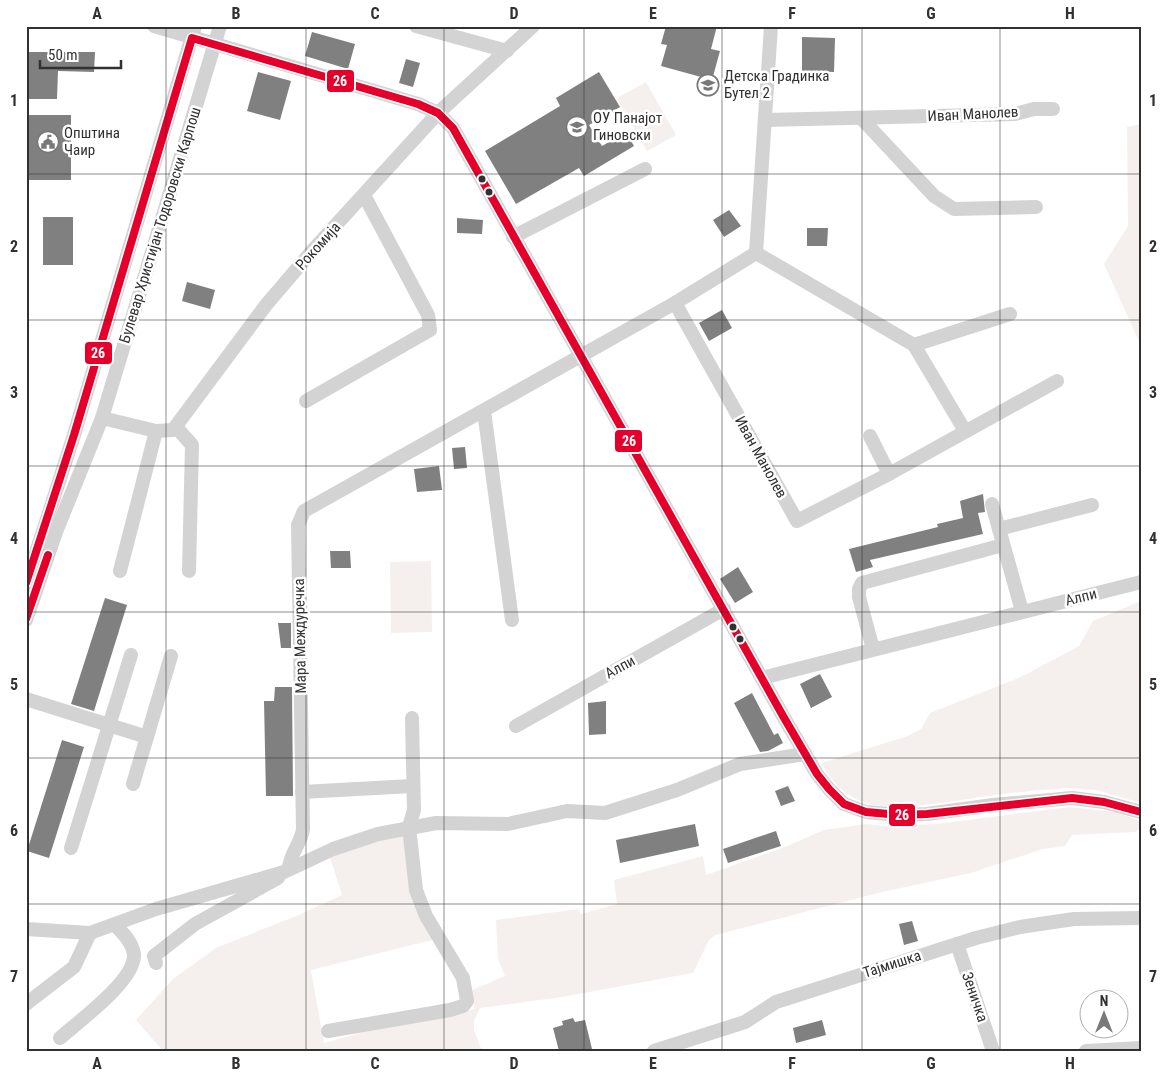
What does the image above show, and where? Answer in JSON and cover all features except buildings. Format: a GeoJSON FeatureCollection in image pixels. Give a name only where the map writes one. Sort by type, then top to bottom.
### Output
{"type":"FeatureCollection","features":[{"type":"Feature","properties":{"kind":"street"},"geometry":{"type":"LineString","coordinates":[[154,26],[193,32],[215,45],[418,104],[438,113],[453,128],[805,754],[817,774],[844,804],[866,812],[900,815],[927,814],[1072,798],[1104,802],[1141,812]]}},
{"type":"Feature","properties":{"kind":"street","name":"Булевар Христијан Тодоровски Карпош"},"geometry":{"type":"LineString","coordinates":[[26,620],[56,532],[102,418],[220,26]]}},
{"type":"Feature","properties":{"kind":"street"},"geometry":{"type":"LineString","coordinates":[[416,26],[507,51]]}},
{"type":"Feature","properties":{"kind":"street","name":"Рокомија"},"geometry":{"type":"LineString","coordinates":[[176,427],[266,305],[364,194],[438,113],[533,26]]}},
{"type":"Feature","properties":{"kind":"street"},"geometry":{"type":"LineString","coordinates":[[756,253],[771,26]]}},
{"type":"Feature","properties":{"kind":"street","name":"Булевар Христијан Тодоровски Карпош"},"geometry":{"type":"LineString","coordinates":[[26,584],[76,428],[193,32]]}},
{"type":"Feature","properties":{"kind":"street","name":"Иван Манолев"},"geometry":{"type":"LineString","coordinates":[[765,120],[1015,114],[1034,109],[1053,109]]}},
{"type":"Feature","properties":{"kind":"street"},"geometry":{"type":"LineString","coordinates":[[862,119],[934,196],[954,209],[1036,207]]}},
{"type":"Feature","properties":{"kind":"street"},"geometry":{"type":"LineString","coordinates":[[513,237],[645,169]]}},
{"type":"Feature","properties":{"kind":"street"},"geometry":{"type":"LineString","coordinates":[[306,401],[430,330],[428,315],[364,194]]}},
{"type":"Feature","properties":{"kind":"street"},"geometry":{"type":"LineString","coordinates":[[582,355],[675,303],[756,253]]}},
{"type":"Feature","properties":{"kind":"street"},"geometry":{"type":"LineString","coordinates":[[756,253],[914,345],[965,431]]}},
{"type":"Feature","properties":{"kind":"street","name":"Иван Манолев"},"geometry":{"type":"LineString","coordinates":[[675,303],[797,521],[889,474],[1057,381]]}},
{"type":"Feature","properties":{"kind":"street"},"geometry":{"type":"LineString","coordinates":[[914,345],[1010,314]]}},
{"type":"Feature","properties":{"kind":"street","name":"Мара Междуречка"},"geometry":{"type":"LineString","coordinates":[[302,792],[298,525],[300,515],[307,508],[582,355]]}},
{"type":"Feature","properties":{"kind":"street"},"geometry":{"type":"LineString","coordinates":[[484,411],[512,620]]}},
{"type":"Feature","properties":{"kind":"street"},"geometry":{"type":"LineString","coordinates":[[102,418],[156,431],[170,431],[176,427],[192,445],[189,571]]}},
{"type":"Feature","properties":{"kind":"street"},"geometry":{"type":"LineString","coordinates":[[120,571],[156,431]]}},
{"type":"Feature","properties":{"kind":"street"},"geometry":{"type":"LineString","coordinates":[[870,436],[889,474]]}},
{"type":"Feature","properties":{"kind":"street"},"geometry":{"type":"LineString","coordinates":[[992,504],[1022,611]]}},
{"type":"Feature","properties":{"kind":"street"},"geometry":{"type":"LineString","coordinates":[[999,530],[1092,505]]}},
{"type":"Feature","properties":{"kind":"street"},"geometry":{"type":"LineString","coordinates":[[873,649],[859,597],[862,583],[1003,544]]}},
{"type":"Feature","properties":{"kind":"street","name":"Алпи"},"geometry":{"type":"LineString","coordinates":[[762,678],[1141,582]]}},
{"type":"Feature","properties":{"kind":"street","name":"Алпи"},"geometry":{"type":"LineString","coordinates":[[516,726],[724,609]]}},
{"type":"Feature","properties":{"kind":"street"},"geometry":{"type":"LineString","coordinates":[[71,848],[131,655]]}},
{"type":"Feature","properties":{"kind":"street"},"geometry":{"type":"LineString","coordinates":[[133,784],[171,656]]}},
{"type":"Feature","properties":{"kind":"street"},"geometry":{"type":"LineString","coordinates":[[26,699],[147,737]]}},
{"type":"Feature","properties":{"kind":"street"},"geometry":{"type":"LineString","coordinates":[[328,1031],[450,1010],[463,1006],[467,1001],[463,978],[418,900],[409,827],[414,810],[412,718]]}},
{"type":"Feature","properties":{"kind":"street"},"geometry":{"type":"LineString","coordinates":[[26,929],[90,933],[156,910],[286,871],[346,844],[409,827],[436,823],[508,824],[567,811],[605,813],[677,790],[740,764],[805,754]]}},
{"type":"Feature","properties":{"kind":"street"},"geometry":{"type":"LineString","coordinates":[[156,963],[154,956],[175,938],[207,917],[272,883],[286,871],[302,836],[302,792],[412,786]]}},
{"type":"Feature","properties":{"kind":"street","name":"Тајмишка"},"geometry":{"type":"LineString","coordinates":[[654,1051],[745,1022],[776,1002],[957,944],[1020,926],[1065,920],[1141,918]]}},
{"type":"Feature","properties":{"kind":"street"},"geometry":{"type":"LineString","coordinates":[[60,1038],[117,987],[129,973],[133,961],[132,948],[115,925]]}},
{"type":"Feature","properties":{"kind":"street"},"geometry":{"type":"LineString","coordinates":[[26,1004],[74,967],[90,933]]}},
{"type":"Feature","properties":{"kind":"street","name":"Зеничка"},"geometry":{"type":"LineString","coordinates":[[957,944],[993,1051]]}},
{"type":"Feature","properties":{"kind":"street"},"geometry":{"type":"LineString","coordinates":[[1086,1051],[1141,1048]]}},
{"type":"Feature","properties":{"kind":"shaded area"},"geometry":{"type":"Polygon","coordinates":[[[646,82],[676,135],[647,151],[617,98],[646,82]]]}},
{"type":"Feature","properties":{"kind":"shaded area"},"geometry":{"type":"Polygon","coordinates":[[[1141,124],[1141,346],[1104,264],[1128,226],[1127,127],[1141,124]]]}},
{"type":"Feature","properties":{"kind":"shaded area"},"geometry":{"type":"Polygon","coordinates":[[[431,561],[432,632],[391,633],[390,562],[431,561]]]}},
{"type":"Feature","properties":{"kind":"shaded area"},"geometry":{"type":"Polygon","coordinates":[[[1141,601],[1141,803],[1096,790],[1069,788],[1009,793],[926,805],[878,806],[865,803],[845,792],[829,776],[821,763],[908,736],[921,729],[930,713],[1021,677],[1079,646],[1093,621],[1141,601]]]}},
{"type":"Feature","properties":{"kind":"shaded area"},"geometry":{"type":"Polygon","coordinates":[[[1070,807],[1115,812],[1141,821],[1141,828],[1135,832],[1072,835],[1065,846],[1043,849],[971,873],[882,892],[715,935],[709,940],[693,973],[562,997],[480,1008],[474,1021],[474,1030],[482,1051],[163,1051],[136,1020],[173,979],[216,948],[301,914],[342,895],[328,851],[409,827],[416,890],[440,938],[311,970],[324,1043],[367,1031],[475,1009],[470,991],[505,976],[498,959],[496,920],[578,909],[581,914],[617,904],[614,880],[703,856],[706,875],[785,847],[824,830],[867,824],[883,826],[936,824],[1070,807]]]}},
{"type":"Feature","properties":{"kind":"transit line","name":"26"},"geometry":{"type":"LineString","coordinates":[[26,583],[74,435],[192,38],[418,104],[438,113],[453,128],[783,716],[817,774],[844,804],[866,812],[900,815],[927,814],[1072,798],[1104,802],[1141,812]]}},
{"type":"Feature","properties":{"kind":"transit line","name":"26"},"geometry":{"type":"LineString","coordinates":[[26,619],[48,555]]}},
{"type":"Feature","properties":{"kind":"place","name":"Детска Градинка Бутел 2"},"geometry":{"type":"Point","coordinates":[708,85]}},
{"type":"Feature","properties":{"kind":"place","name":"ОУ Панајот Гиновски"},"geometry":{"type":"Point","coordinates":[577,127]}},
{"type":"Feature","properties":{"kind":"place","name":"Општина Чаир"},"geometry":{"type":"Point","coordinates":[48,142]}}]}
